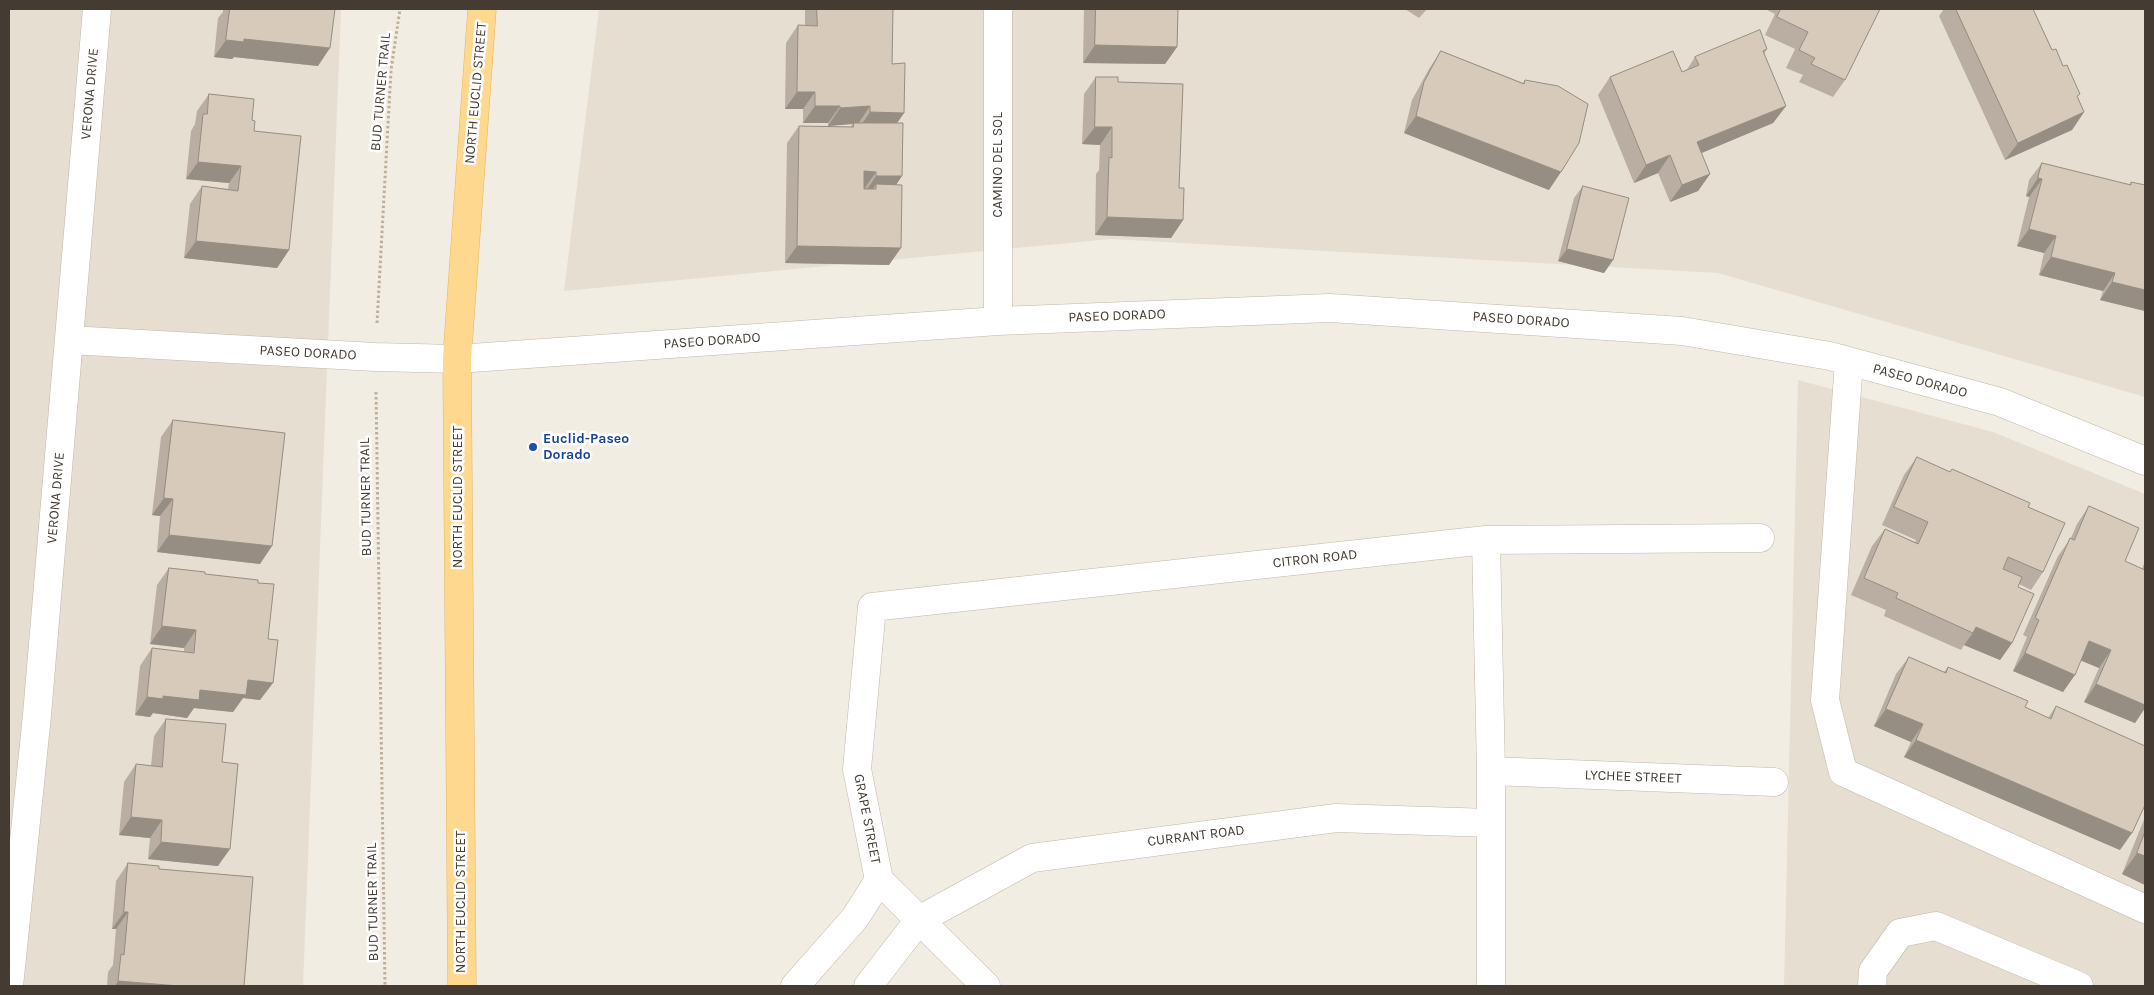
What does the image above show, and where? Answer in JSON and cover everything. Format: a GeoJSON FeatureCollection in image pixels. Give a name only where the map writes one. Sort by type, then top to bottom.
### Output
{"type":"FeatureCollection","features":[{"type":"Feature","properties":{"kind":"main road","name":"NORTH EUCLID STREET"},"geometry":{"type":"LineString","coordinates":[[462,986],[457,359],[482,9]]}},
{"type":"Feature","properties":{"kind":"street","name":"VERONA DRIVE"},"geometry":{"type":"LineString","coordinates":[[9,986],[70,340],[97,9]]}},
{"type":"Feature","properties":{"kind":"street","name":"CAMINO DEL SOL"},"geometry":{"type":"LineString","coordinates":[[998,9],[998,320]]}},
{"type":"Feature","properties":{"kind":"street","name":"PASEO DORADO"},"geometry":{"type":"LineString","coordinates":[[70,340],[375,357],[457,359],[998,320],[1330,308],[1682,331],[1830,356],[2000,402],[2145,461]]}},
{"type":"Feature","properties":{"kind":"street"},"geometry":{"type":"LineString","coordinates":[[1849,361],[1825,700],[1843,772],[2145,909]]}},
{"type":"Feature","properties":{"kind":"street","name":"CITRON ROAD"},"geometry":{"type":"LineString","coordinates":[[872,607],[1486,540],[1760,538]]}},
{"type":"Feature","properties":{"kind":"street"},"geometry":{"type":"LineString","coordinates":[[1486,540],[1492,772],[1490,823],[1491,986]]}},
{"type":"Feature","properties":{"kind":"street","name":"GRAPE STREET"},"geometry":{"type":"LineString","coordinates":[[872,607],[857,768],[879,880],[986,986]]}},
{"type":"Feature","properties":{"kind":"street","name":"LYCHEE STREET"},"geometry":{"type":"LineString","coordinates":[[1492,772],[1774,782]]}},
{"type":"Feature","properties":{"kind":"street","name":"CURRANT ROAD"},"geometry":{"type":"LineString","coordinates":[[919,920],[1032,858],[1336,818],[1490,823]]}},
{"type":"Feature","properties":{"kind":"street"},"geometry":{"type":"LineString","coordinates":[[795,986],[855,918],[879,880]]}},
{"type":"Feature","properties":{"kind":"street"},"geometry":{"type":"LineString","coordinates":[[868,986],[919,920]]}},
{"type":"Feature","properties":{"kind":"street"},"geometry":{"type":"LineString","coordinates":[[1872,986],[1873,970],[1900,933],[1936,926],[2080,986]]}},
{"type":"Feature","properties":{"kind":"path","name":"BUD TURNER TRAIL"},"geometry":{"type":"LineString","coordinates":[[386,986],[375,357],[391,70],[400,9]]}},
{"type":"Feature","properties":{"kind":"shaded area"},"geometry":{"type":"Polygon","coordinates":[[[9,9],[341,9],[303,986],[9,986],[9,9]]]}},
{"type":"Feature","properties":{"kind":"shaded area"},"geometry":{"type":"Polygon","coordinates":[[[599,9],[2145,9],[2145,397],[1718,273],[1111,239],[564,291],[599,9]]]}},
{"type":"Feature","properties":{"kind":"shaded area"},"geometry":{"type":"Polygon","coordinates":[[[1798,380],[1993,432],[2145,494],[2145,986],[1784,986],[1798,380]]]}},
{"type":"Feature","properties":{"kind":"building"},"geometry":{"type":"Polygon","coordinates":[[[230,9],[335,9],[330,48],[244,39],[244,42],[226,40],[230,9]]]}},
{"type":"Feature","properties":{"kind":"building"},"geometry":{"type":"Polygon","coordinates":[[[817,9],[893,9],[892,64],[905,63],[904,113],[870,112],[870,106],[840,108],[840,106],[815,106],[815,92],[797,92],[798,25],[817,26],[817,9]]]}},
{"type":"Feature","properties":{"kind":"building"},"geometry":{"type":"Polygon","coordinates":[[[1096,9],[1178,9],[1177,47],[1095,45],[1096,9]]]}},
{"type":"Feature","properties":{"kind":"building"},"geometry":{"type":"Polygon","coordinates":[[[1781,9],[1880,9],[1845,80],[1811,64],[1815,58],[1799,50],[1808,32],[1777,17],[1781,9]]]}},
{"type":"Feature","properties":{"kind":"building"},"geometry":{"type":"Polygon","coordinates":[[[1956,9],[2033,9],[2052,50],[2056,49],[2063,66],[2067,65],[2080,94],[2077,96],[2084,112],[2018,143],[1956,9]]]}},
{"type":"Feature","properties":{"kind":"building"},"geometry":{"type":"Polygon","coordinates":[[[1760,30],[1767,49],[1763,51],[1786,106],[1697,142],[1710,174],[1682,185],[1670,155],[1646,165],[1610,77],[1673,51],[1682,72],[1699,65],[1695,57],[1760,30]]]}},
{"type":"Feature","properties":{"kind":"building"},"geometry":{"type":"Polygon","coordinates":[[[1441,51],[1524,84],[1525,80],[1558,86],[1588,104],[1579,143],[1561,172],[1416,116],[1424,82],[1441,51]]]}},
{"type":"Feature","properties":{"kind":"building"},"geometry":{"type":"Polygon","coordinates":[[[1096,77],[1118,77],[1118,82],[1183,84],[1179,188],[1184,188],[1183,220],[1107,217],[1109,157],[1112,158],[1112,127],[1095,127],[1096,77]]]}},
{"type":"Feature","properties":{"kind":"building"},"geometry":{"type":"Polygon","coordinates":[[[209,94],[254,99],[252,120],[255,121],[254,131],[301,136],[289,250],[196,241],[202,186],[238,191],[241,166],[198,162],[203,114],[207,114],[209,94]]]}},
{"type":"Feature","properties":{"kind":"building"},"geometry":{"type":"Polygon","coordinates":[[[854,123],[903,123],[902,176],[876,176],[876,172],[864,171],[864,189],[876,189],[876,184],[902,185],[901,248],[797,246],[799,126],[853,127],[854,123]]]}},
{"type":"Feature","properties":{"kind":"building"},"geometry":{"type":"Polygon","coordinates":[[[2042,163],[2131,185],[2131,182],[2145,185],[2145,290],[2112,282],[2115,273],[2051,257],[2056,236],[2029,229],[2042,179],[2038,178],[2042,163]]]}},
{"type":"Feature","properties":{"kind":"building"},"geometry":{"type":"Polygon","coordinates":[[[1583,186],[1629,198],[1613,260],[1567,249],[1583,186]]]}},
{"type":"Feature","properties":{"kind":"building"},"geometry":{"type":"Polygon","coordinates":[[[173,420],[285,433],[272,546],[169,535],[173,499],[164,498],[173,420]]]}},
{"type":"Feature","properties":{"kind":"building"},"geometry":{"type":"Polygon","coordinates":[[[1917,457],[1950,472],[1952,469],[2030,503],[2028,507],[2065,523],[2043,572],[2008,557],[2003,569],[2022,577],[2018,587],[2034,594],[2012,643],[1976,627],[1973,633],[1896,598],[1898,593],[1864,578],[1885,529],[1918,544],[1928,522],[1894,507],[1917,457]]]}},
{"type":"Feature","properties":{"kind":"building"},"geometry":{"type":"Polygon","coordinates":[[[2089,506],[2139,528],[2125,561],[2145,570],[2145,705],[2096,684],[2111,650],[2089,641],[2075,675],[2025,653],[2039,620],[2035,618],[2070,538],[2074,540],[2089,506]]]}},
{"type":"Feature","properties":{"kind":"building"},"geometry":{"type":"Polygon","coordinates":[[[169,568],[258,580],[258,583],[274,584],[268,639],[278,640],[273,683],[248,680],[246,695],[200,690],[199,700],[163,696],[163,699],[147,697],[152,648],[194,653],[196,630],[162,626],[169,568]]]}},
{"type":"Feature","properties":{"kind":"building"},"geometry":{"type":"Polygon","coordinates":[[[1909,657],[1946,673],[1948,667],[2028,701],[2025,707],[2051,719],[2056,706],[2145,746],[2145,805],[2132,833],[1916,740],[1923,724],[1886,709],[1909,657]]]}},
{"type":"Feature","properties":{"kind":"building"},"geometry":{"type":"Polygon","coordinates":[[[166,719],[226,724],[222,762],[238,764],[230,849],[161,842],[162,820],[131,817],[136,764],[162,767],[166,719]]]}},
{"type":"Feature","properties":{"kind":"building"},"geometry":{"type":"Polygon","coordinates":[[[2145,832],[2145,856],[2137,853],[2145,832]]]}},
{"type":"Feature","properties":{"kind":"building"},"geometry":{"type":"Polygon","coordinates":[[[128,863],[159,866],[159,869],[253,877],[244,986],[179,986],[118,981],[121,954],[124,955],[128,912],[124,912],[128,863]]]}},
{"type":"Feature","properties":{"kind":"place","name":"Euclid-Paseo Dorado"},"geometry":{"type":"Point","coordinates":[533,447]}}]}
